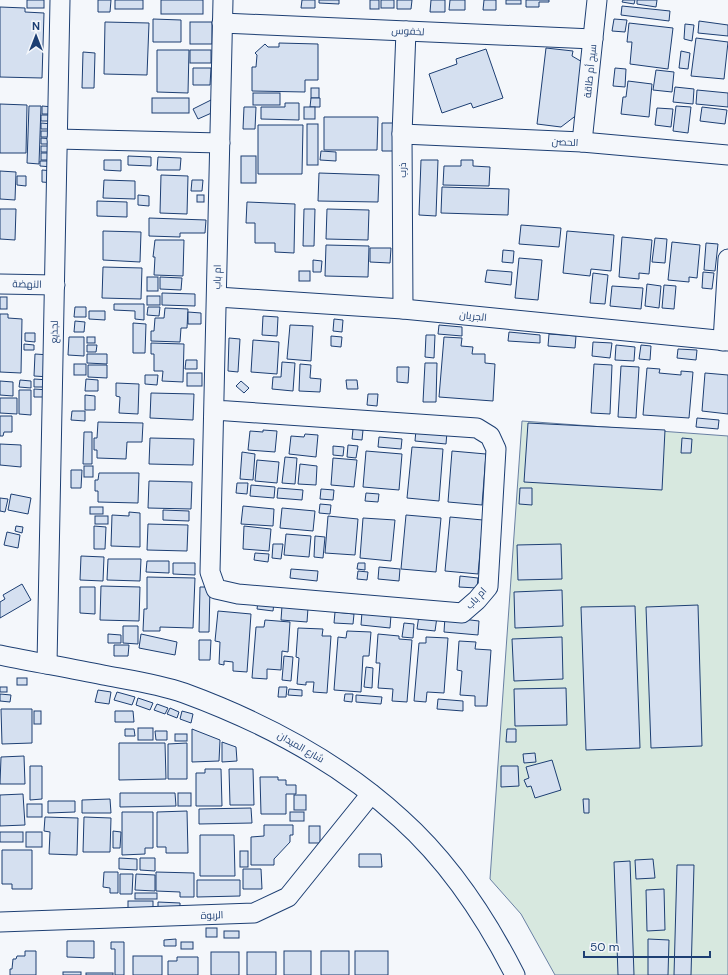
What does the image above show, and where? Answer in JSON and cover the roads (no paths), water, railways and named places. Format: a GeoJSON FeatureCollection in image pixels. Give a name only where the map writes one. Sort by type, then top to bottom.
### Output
{"type":"FeatureCollection","features":[{"type":"Feature","properties":{"kind":"street","name":"لجذيع"},"geometry":{"type":"LineString","coordinates":[[47,664],[60,0]]}},
{"type":"Feature","properties":{"kind":"street","name":"ام باب"},"geometry":{"type":"LineString","coordinates":[[214,410],[477,428],[490,436],[496,448],[488,587],[477,600],[462,613],[238,594],[216,589],[210,572],[223,0]]}},
{"type":"Feature","properties":{"kind":"street","name":"سيج أم طاقة"},"geometry":{"type":"LineString","coordinates":[[582,142],[597,0]]}},
{"type":"Feature","properties":{"kind":"street","name":"لخفوس"},"geometry":{"type":"LineString","coordinates":[[222,23],[593,39]]}},
{"type":"Feature","properties":{"kind":"street","name":"ذرب"},"geometry":{"type":"LineString","coordinates":[[403,309],[402,134],[406,31]]}},
{"type":"Feature","properties":{"kind":"street","name":"الحصن"},"geometry":{"type":"LineString","coordinates":[[402,134],[582,142],[728,155]]}},
{"type":"Feature","properties":{"kind":"street"},"geometry":{"type":"LineString","coordinates":[[57,139],[220,143]]}},
{"type":"Feature","properties":{"kind":"street"},"geometry":{"type":"LineString","coordinates":[[725,341],[728,259]]}},
{"type":"Feature","properties":{"kind":"street","name":"النهضة"},"geometry":{"type":"LineString","coordinates":[[0,284],[55,285]]}},
{"type":"Feature","properties":{"kind":"street","name":"الجريان"},"geometry":{"type":"LineString","coordinates":[[217,298],[403,309],[725,341]]}},
{"type":"Feature","properties":{"kind":"street","name":"شارع الميدان"},"geometry":{"type":"LineString","coordinates":[[0,656],[133,680],[183,693],[272,731],[324,760],[371,794],[416,834],[466,894],[502,950],[515,975]]}},
{"type":"Feature","properties":{"kind":"street","name":"الربوة"},"geometry":{"type":"LineString","coordinates":[[0,922],[254,913],[288,897],[371,794]]}}]}
